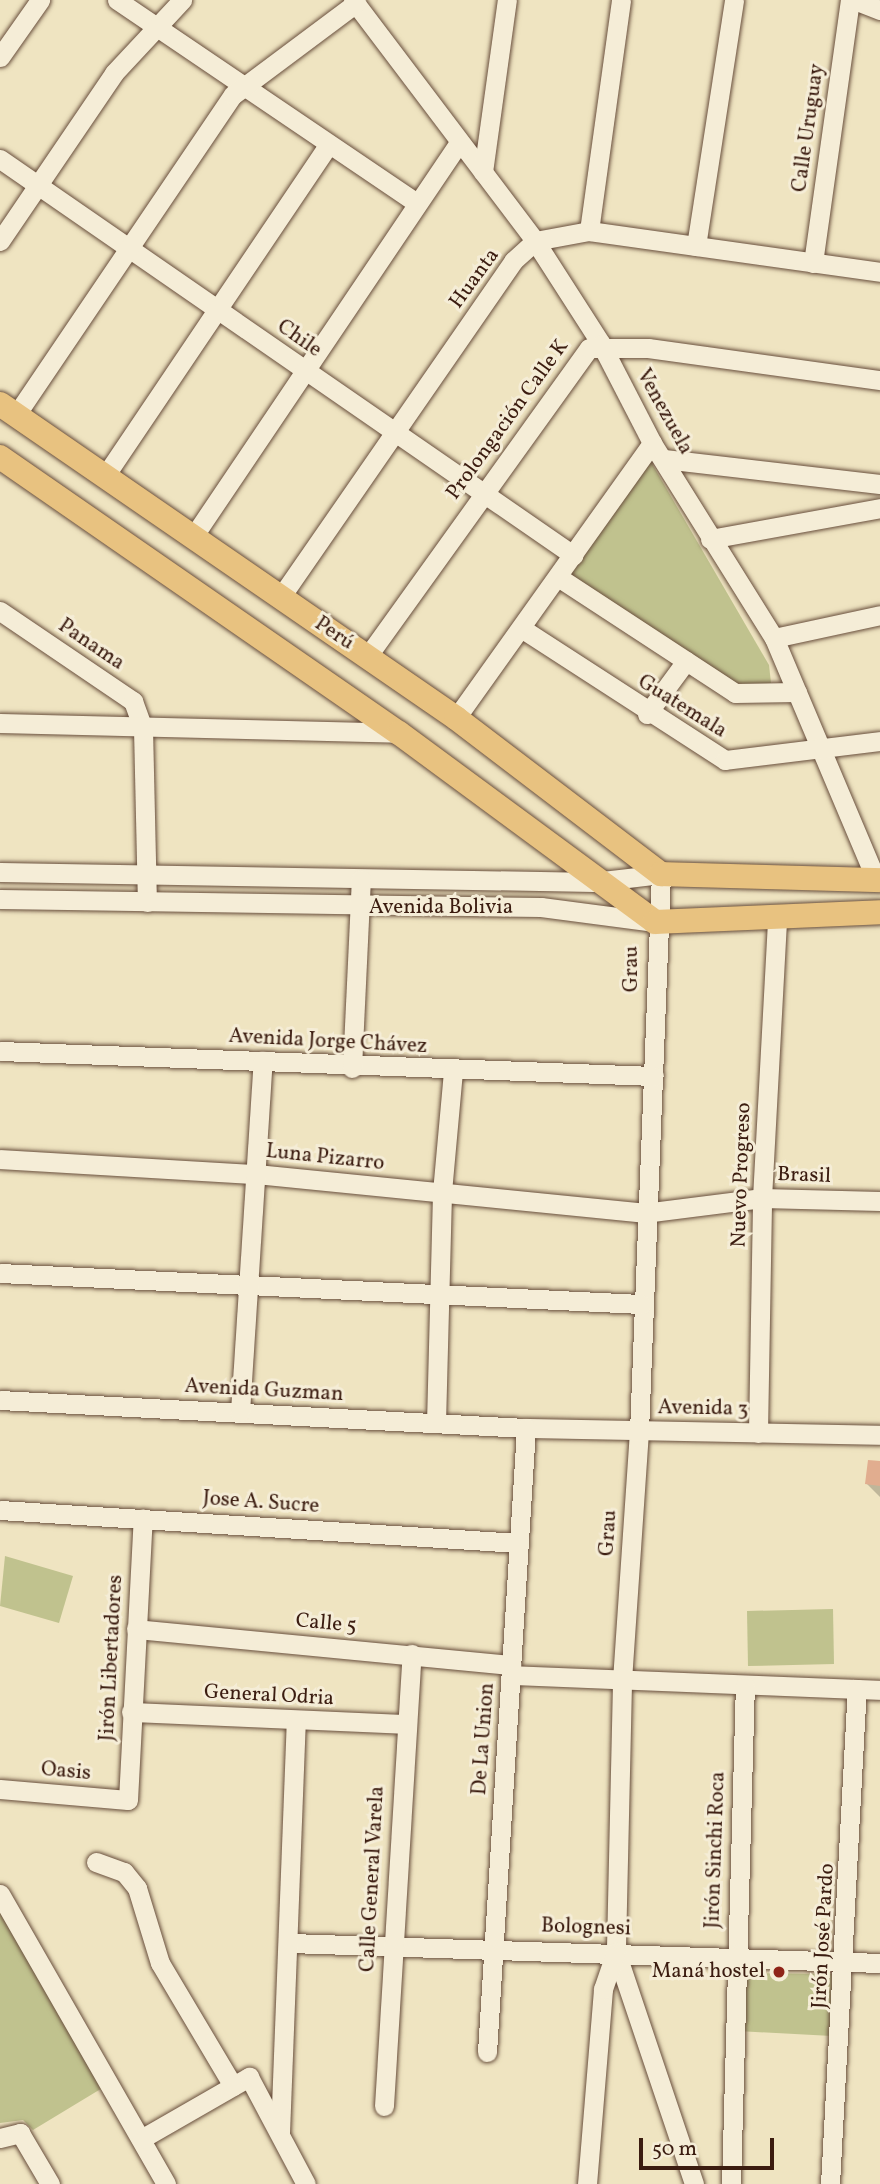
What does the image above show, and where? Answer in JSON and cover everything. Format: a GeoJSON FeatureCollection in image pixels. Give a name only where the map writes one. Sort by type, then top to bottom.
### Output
{"type":"FeatureCollection","features":[{"type":"Feature","properties":{"kind":"main road","name":"Perú"},"geometry":{"type":"LineString","coordinates":[[8,409],[456,718],[661,874]]}},
{"type":"Feature","properties":{"kind":"main road"},"geometry":{"type":"LineString","coordinates":[[0,457],[399,733],[594,882],[655,922]]}},
{"type":"Feature","properties":{"kind":"main road","name":"Avenida Bolivia"},"geometry":{"type":"LineString","coordinates":[[661,874],[878,880]]}},
{"type":"Feature","properties":{"kind":"main road","name":"Avenida Bolivia"},"geometry":{"type":"LineString","coordinates":[[655,922],[778,920],[880,912]]}},
{"type":"Feature","properties":{"kind":"street"},"geometry":{"type":"LineString","coordinates":[[0,57],[6,35],[40,0]]}},
{"type":"Feature","properties":{"kind":"street"},"geometry":{"type":"LineString","coordinates":[[117,0],[415,202]]}},
{"type":"Feature","properties":{"kind":"street"},"geometry":{"type":"LineString","coordinates":[[0,241],[37,185],[154,24],[182,0]]}},
{"type":"Feature","properties":{"kind":"street"},"geometry":{"type":"LineString","coordinates":[[483,172],[507,0]]}},
{"type":"Feature","properties":{"kind":"street"},"geometry":{"type":"LineString","coordinates":[[589,231],[621,0]]}},
{"type":"Feature","properties":{"kind":"street"},"geometry":{"type":"LineString","coordinates":[[696,246],[734,0]]}},
{"type":"Feature","properties":{"kind":"street"},"geometry":{"type":"LineString","coordinates":[[852,0],[880,9]]}},
{"type":"Feature","properties":{"kind":"street","name":"Calle Uruguay"},"geometry":{"type":"LineString","coordinates":[[813,263],[852,0]]}},
{"type":"Feature","properties":{"kind":"street"},"geometry":{"type":"LineString","coordinates":[[8,409],[242,86],[355,2]]}},
{"type":"Feature","properties":{"kind":"street","name":"Venezuela"},"geometry":{"type":"LineString","coordinates":[[355,2],[535,242],[601,344],[652,443],[774,638],[878,880]]}},
{"type":"Feature","properties":{"kind":"street"},"geometry":{"type":"LineString","coordinates":[[194,537],[415,202],[460,142]]}},
{"type":"Feature","properties":{"kind":"street"},"geometry":{"type":"LineString","coordinates":[[105,476],[329,144]]}},
{"type":"Feature","properties":{"kind":"street","name":"Chile"},"geometry":{"type":"LineString","coordinates":[[0,159],[573,555]]}},
{"type":"Feature","properties":{"kind":"street"},"geometry":{"type":"LineString","coordinates":[[535,242],[589,231],[880,272]]}},
{"type":"Feature","properties":{"kind":"street","name":"Huanta"},"geometry":{"type":"LineString","coordinates":[[280,598],[396,434],[513,261],[535,242]]}},
{"type":"Feature","properties":{"kind":"street","name":"Prolongación Calle K"},"geometry":{"type":"LineString","coordinates":[[367,657],[582,353],[601,344],[880,380]]}},
{"type":"Feature","properties":{"kind":"street"},"geometry":{"type":"LineString","coordinates":[[456,718],[652,443]]}},
{"type":"Feature","properties":{"kind":"street"},"geometry":{"type":"LineString","coordinates":[[664,459],[880,484]]}},
{"type":"Feature","properties":{"kind":"street"},"geometry":{"type":"LineString","coordinates":[[710,538],[880,508]]}},
{"type":"Feature","properties":{"kind":"street"},"geometry":{"type":"LineString","coordinates":[[558,577],[742,695],[797,692]]}},
{"type":"Feature","properties":{"kind":"street","name":"Panama"},"geometry":{"type":"LineString","coordinates":[[0,611],[133,701],[143,728]]}},
{"type":"Feature","properties":{"kind":"street"},"geometry":{"type":"LineString","coordinates":[[774,638],[880,615]]}},
{"type":"Feature","properties":{"kind":"street","name":"Guatemala"},"geometry":{"type":"LineString","coordinates":[[521,628],[647,714],[725,760],[824,750],[880,741]]}},
{"type":"Feature","properties":{"kind":"street"},"geometry":{"type":"LineString","coordinates":[[647,714],[686,661]]}},
{"type":"Feature","properties":{"kind":"street"},"geometry":{"type":"LineString","coordinates":[[0,723],[399,733]]}},
{"type":"Feature","properties":{"kind":"street"},"geometry":{"type":"LineString","coordinates":[[143,728],[147,902]]}},
{"type":"Feature","properties":{"kind":"street","name":"Avenida Bolivia"},"geometry":{"type":"LineString","coordinates":[[0,872],[594,882],[661,874]]}},
{"type":"Feature","properties":{"kind":"street","name":"Grau"},"geometry":{"type":"LineString","coordinates":[[661,874],[655,922],[654,1076],[644,1213],[639,1431],[621,1684],[616,1952],[694,2184]]}},
{"type":"Feature","properties":{"kind":"street"},"geometry":{"type":"LineString","coordinates":[[352,1068],[361,879]]}},
{"type":"Feature","properties":{"kind":"street","name":"Avenida Bolivia"},"geometry":{"type":"LineString","coordinates":[[0,899],[360,908],[541,907],[655,922]]}},
{"type":"Feature","properties":{"kind":"street","name":"Nuevo Progreso"},"geometry":{"type":"LineString","coordinates":[[758,1433],[762,1198],[778,920]]}},
{"type":"Feature","properties":{"kind":"street","name":"Avenida Jorge Chávez"},"geometry":{"type":"LineString","coordinates":[[0,1051],[263,1061],[352,1068],[654,1076]]}},
{"type":"Feature","properties":{"kind":"street"},"geometry":{"type":"LineString","coordinates":[[240,1412],[263,1061]]}},
{"type":"Feature","properties":{"kind":"street"},"geometry":{"type":"LineString","coordinates":[[436,1423],[443,1295],[442,1192],[453,1070]]}},
{"type":"Feature","properties":{"kind":"street","name":"Luna Pizarro"},"geometry":{"type":"LineString","coordinates":[[0,1159],[256,1174],[644,1213]]}},
{"type":"Feature","properties":{"kind":"street","name":"Brasil"},"geometry":{"type":"LineString","coordinates":[[644,1213],[762,1198],[880,1201]]}},
{"type":"Feature","properties":{"kind":"street"},"geometry":{"type":"LineString","coordinates":[[0,1273],[641,1304]]}},
{"type":"Feature","properties":{"kind":"street","name":"Avenida Guzman"},"geometry":{"type":"LineString","coordinates":[[0,1400],[526,1429]]}},
{"type":"Feature","properties":{"kind":"street","name":"Avenida 3"},"geometry":{"type":"LineString","coordinates":[[526,1429],[880,1436]]}},
{"type":"Feature","properties":{"kind":"street","name":"De La Union"},"geometry":{"type":"LineString","coordinates":[[487,2052],[526,1429]]}},
{"type":"Feature","properties":{"kind":"street","name":"Jose A. Sucre"},"geometry":{"type":"LineString","coordinates":[[0,1510],[519,1543]]}},
{"type":"Feature","properties":{"kind":"street","name":"Jirón Libertadores"},"geometry":{"type":"LineString","coordinates":[[128,1800],[143,1518]]}},
{"type":"Feature","properties":{"kind":"street","name":"Calle 5"},"geometry":{"type":"LineString","coordinates":[[136,1629],[412,1654],[621,1684],[880,1690]]}},
{"type":"Feature","properties":{"kind":"street","name":"Calle General Varela"},"geometry":{"type":"LineString","coordinates":[[384,2106],[405,1724],[412,1654]]}},
{"type":"Feature","properties":{"kind":"street","name":"Jirón Sinchi Roca"},"geometry":{"type":"LineString","coordinates":[[730,2184],[745,1686]]}},
{"type":"Feature","properties":{"kind":"street","name":"Jirón José Pardo"},"geometry":{"type":"LineString","coordinates":[[830,2184],[846,1961],[857,1689]]}},
{"type":"Feature","properties":{"kind":"street","name":"General Odria"},"geometry":{"type":"LineString","coordinates":[[131,1712],[405,1724]]}},
{"type":"Feature","properties":{"kind":"street"},"geometry":{"type":"LineString","coordinates":[[280,2133],[290,1943],[296,1720]]}},
{"type":"Feature","properties":{"kind":"street","name":"Oasis"},"geometry":{"type":"LineString","coordinates":[[0,1789],[128,1800]]}},
{"type":"Feature","properties":{"kind":"street"},"geometry":{"type":"LineString","coordinates":[[96,1862],[124,1872],[137,1888],[160,1963],[233,2086]]}},
{"type":"Feature","properties":{"kind":"street"},"geometry":{"type":"LineString","coordinates":[[0,1894],[166,2184]]}},
{"type":"Feature","properties":{"kind":"street","name":"Bolognesi"},"geometry":{"type":"LineString","coordinates":[[290,1943],[392,1943],[880,1963]]}},
{"type":"Feature","properties":{"kind":"street"},"geometry":{"type":"LineString","coordinates":[[587,2184],[603,1989],[616,1952]]}},
{"type":"Feature","properties":{"kind":"street"},"geometry":{"type":"LineString","coordinates":[[141,2140],[248,2077],[306,2184]]}},
{"type":"Feature","properties":{"kind":"street"},"geometry":{"type":"LineString","coordinates":[[0,2138],[20,2133],[50,2184]]}},
{"type":"Feature","properties":{"kind":"green space"},"geometry":{"type":"Polygon","coordinates":[[[644,461],[651,462],[769,665],[771,683],[733,690],[573,580],[569,572],[644,461]]]}},
{"type":"Feature","properties":{"kind":"green space"},"geometry":{"type":"Polygon","coordinates":[[[5,1556],[73,1576],[59,1623],[0,1606],[5,1556]]]}},
{"type":"Feature","properties":{"kind":"green space"},"geometry":{"type":"Polygon","coordinates":[[[833,1609],[834,1664],[748,1666],[747,1611],[833,1609]]]}},
{"type":"Feature","properties":{"kind":"green space"},"geometry":{"type":"Polygon","coordinates":[[[0,1905],[104,2087],[33,2130],[23,2120],[0,2123],[0,1905]]]}},
{"type":"Feature","properties":{"kind":"green space"},"geometry":{"type":"Polygon","coordinates":[[[743,1973],[837,1974],[832,2036],[738,2031],[743,1973]]]}},
{"type":"Feature","properties":{"kind":"building"},"geometry":{"type":"Polygon","coordinates":[[[868,1460],[880,1461],[880,1486],[865,1484],[868,1460]]]}},
{"type":"Feature","properties":{"kind":"place","name":"Maná hostel"},"geometry":{"type":"Point","coordinates":[779,1972]}}]}
